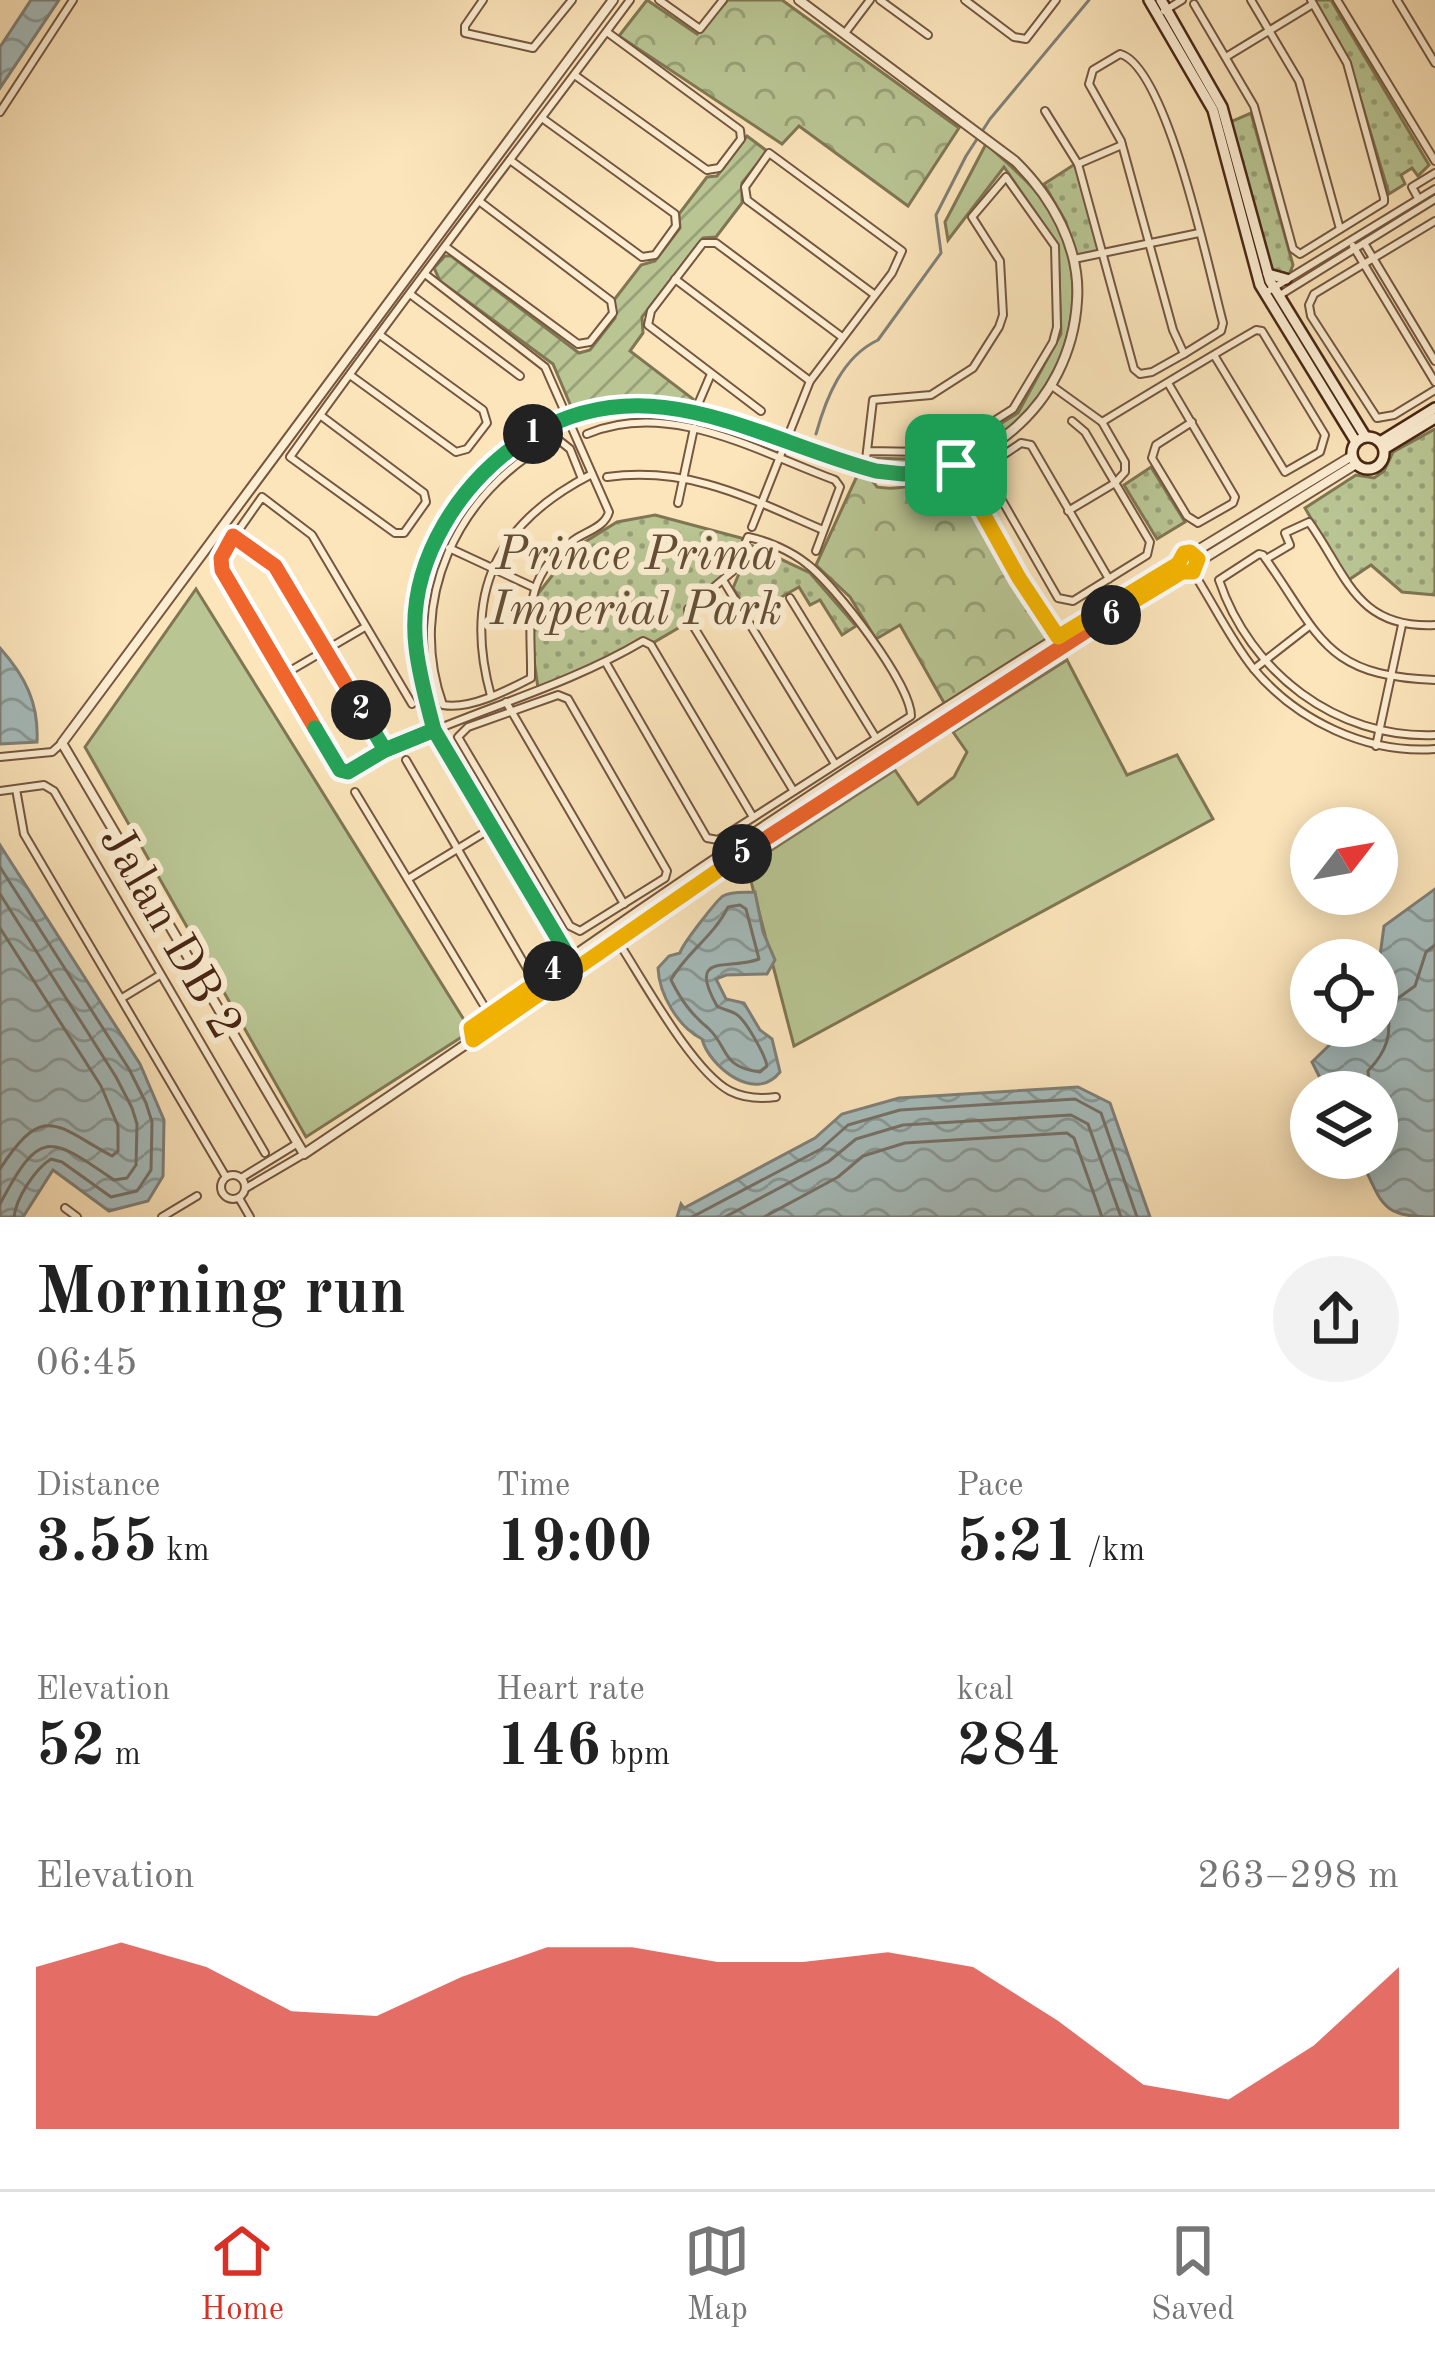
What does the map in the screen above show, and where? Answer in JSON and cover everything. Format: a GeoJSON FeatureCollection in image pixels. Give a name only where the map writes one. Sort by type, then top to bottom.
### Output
{"type":"FeatureCollection","features":[{"type":"Feature","properties":{"kind":"main road"},"geometry":{"type":"LineString","coordinates":[[1149,0],[1161,8],[1222,106],[1271,294],[1286,308],[1360,439],[1354,460],[1362,468],[1376,467],[1382,462],[1382,446]]}},
{"type":"Feature","properties":{"kind":"main road"},"geometry":{"type":"LineString","coordinates":[[1161,8],[1213,110],[1271,294],[1360,439],[1382,446],[1435,418]]}},
{"type":"Feature","properties":{"kind":"main road"},"geometry":{"type":"LineString","coordinates":[[1268,274],[1289,283],[1286,308]]}},
{"type":"Feature","properties":{"kind":"main road"},"geometry":{"type":"LineString","coordinates":[[1382,446],[1435,408]]}},
{"type":"Feature","properties":{"kind":"street"},"geometry":{"type":"LineString","coordinates":[[0,112],[73,0]]}},
{"type":"Feature","properties":{"kind":"street"},"geometry":{"type":"LineString","coordinates":[[483,0],[464,30],[468,35],[533,48],[572,0]]}},
{"type":"Feature","properties":{"kind":"street"},"geometry":{"type":"LineString","coordinates":[[0,757],[52,752],[62,743],[613,0]]}},
{"type":"Feature","properties":{"kind":"street"},"geometry":{"type":"LineString","coordinates":[[320,416],[426,497],[404,532],[395,532],[290,458],[320,416],[350,375],[479,201],[630,0]]}},
{"type":"Feature","properties":{"kind":"street"},"geometry":{"type":"LineString","coordinates":[[659,0],[700,28],[719,2]]}},
{"type":"Feature","properties":{"kind":"street"},"geometry":{"type":"LineString","coordinates":[[570,959],[434,730],[415,630],[418,600],[431,551],[458,501],[499,456],[546,427],[615,406],[696,410],[865,468],[903,474],[956,465],[1001,440],[1052,386],[1071,336],[1078,299],[1072,260],[1057,215],[1036,181],[799,0]]}},
{"type":"Feature","properties":{"kind":"street"},"geometry":{"type":"LineString","coordinates":[[845,34],[870,0]]}},
{"type":"Feature","properties":{"kind":"street"},"geometry":{"type":"LineString","coordinates":[[880,0],[928,35]]}},
{"type":"Feature","properties":{"kind":"street"},"geometry":{"type":"LineString","coordinates":[[965,0],[1014,37],[1026,39],[1054,1]]}},
{"type":"Feature","properties":{"kind":"street"},"geometry":{"type":"LineString","coordinates":[[1161,8],[1182,0]]}},
{"type":"Feature","properties":{"kind":"street"},"geometry":{"type":"LineString","coordinates":[[1251,0],[1299,81],[1340,230]]}},
{"type":"Feature","properties":{"kind":"street"},"geometry":{"type":"LineString","coordinates":[[1337,0],[1435,161]]}},
{"type":"Feature","properties":{"kind":"street"},"geometry":{"type":"LineString","coordinates":[[1396,0],[1435,63]]}},
{"type":"Feature","properties":{"kind":"street"},"geometry":{"type":"LineString","coordinates":[[1194,4],[1253,106],[1293,249],[1305,252],[1384,202],[1347,63],[1312,2],[1226,57]]}},
{"type":"Feature","properties":{"kind":"street"},"geometry":{"type":"LineString","coordinates":[[574,75],[713,171],[741,139],[740,130],[607,32]]}},
{"type":"Feature","properties":{"kind":"street"},"geometry":{"type":"LineString","coordinates":[[1045,111],[1078,164],[1134,369],[1140,374],[1152,372],[1184,354],[1223,328],[1170,125],[1134,60],[1120,54],[1093,70],[1089,84],[1122,145],[1173,330],[1184,354]]}},
{"type":"Feature","properties":{"kind":"street"},"geometry":{"type":"LineString","coordinates":[[510,160],[643,257],[655,255],[676,226],[674,214],[542,118]]}},
{"type":"Feature","properties":{"kind":"street"},"geometry":{"type":"LineString","coordinates":[[1078,164],[1122,145]]}},
{"type":"Feature","properties":{"kind":"street"},"geometry":{"type":"LineString","coordinates":[[752,527],[810,381],[874,295],[902,256],[899,246],[769,153],[745,187],[747,200],[874,295]]}},
{"type":"Feature","properties":{"kind":"street"},"geometry":{"type":"LineString","coordinates":[[1421,202],[1412,187],[1435,173]]}},
{"type":"Feature","properties":{"kind":"street"},"geometry":{"type":"LineString","coordinates":[[865,468],[867,451],[873,400],[925,398],[950,384],[973,368],[999,327],[1003,315],[1001,266],[972,218],[1001,180],[1011,180],[1055,246],[1057,327],[1053,342],[1013,409],[958,444],[926,452],[867,451]]}},
{"type":"Feature","properties":{"kind":"street"},"geometry":{"type":"LineString","coordinates":[[1271,294],[1435,189]]}},
{"type":"Feature","properties":{"kind":"street"},"geometry":{"type":"LineString","coordinates":[[1421,202],[1435,199]]}},
{"type":"Feature","properties":{"kind":"street"},"geometry":{"type":"LineString","coordinates":[[446,246],[578,344],[584,345],[613,313],[611,301],[479,201]]}},
{"type":"Feature","properties":{"kind":"street"},"geometry":{"type":"LineString","coordinates":[[1352,245],[1364,264],[1435,386],[1394,415],[1377,418],[1311,316],[1309,305],[1314,294],[1364,264],[1373,258],[1434,224]]}},
{"type":"Feature","properties":{"kind":"street"},"geometry":{"type":"LineString","coordinates":[[1072,260],[1199,233]]}},
{"type":"Feature","properties":{"kind":"street"},"geometry":{"type":"LineString","coordinates":[[1361,239],[1435,361]]}},
{"type":"Feature","properties":{"kind":"street"},"geometry":{"type":"LineString","coordinates":[[760,411],[650,329],[648,316],[703,243],[713,241],[842,337]]}},
{"type":"Feature","properties":{"kind":"street"},"geometry":{"type":"LineString","coordinates":[[425,274],[545,367],[610,517],[561,550],[533,587],[527,635],[531,677],[491,696],[452,707],[443,705],[429,645],[432,599],[449,548],[478,497],[528,454],[551,442],[560,441],[570,449],[582,479]]}},
{"type":"Feature","properties":{"kind":"street"},"geometry":{"type":"LineString","coordinates":[[675,279],[810,381]]}},
{"type":"Feature","properties":{"kind":"street"},"geometry":{"type":"LineString","coordinates":[[410,294],[520,376]]}},
{"type":"Feature","properties":{"kind":"street"},"geometry":{"type":"LineString","coordinates":[[1102,422],[1168,382],[1256,330],[1262,331],[1325,436],[1320,452],[1285,472],[1214,355]]}},
{"type":"Feature","properties":{"kind":"street"},"geometry":{"type":"LineString","coordinates":[[350,375],[456,452],[466,448],[487,423],[483,410],[380,335]]}},
{"type":"Feature","properties":{"kind":"street"},"geometry":{"type":"LineString","coordinates":[[696,410],[711,374]]}},
{"type":"Feature","properties":{"kind":"street"},"geometry":{"type":"LineString","coordinates":[[1168,382],[1192,422],[1235,497],[1206,521],[1192,521],[1152,458],[1156,445],[1192,422]]}},
{"type":"Feature","properties":{"kind":"street"},"geometry":{"type":"LineString","coordinates":[[1052,386],[1102,422],[1125,462],[1125,472],[1115,483],[1068,511]]}},
{"type":"Feature","properties":{"kind":"street"},"geometry":{"type":"LineString","coordinates":[[1072,421],[1085,432],[1150,542],[1148,555],[1109,579],[1073,601],[1058,598],[988,476],[991,464],[1022,443],[1031,445],[1109,579]]}},
{"type":"Feature","properties":{"kind":"street"},"geometry":{"type":"LineString","coordinates":[[587,434],[630,423],[694,428],[835,480],[840,488],[816,551]]}},
{"type":"Feature","properties":{"kind":"street"},"geometry":{"type":"LineString","coordinates":[[678,503],[694,428]]}},
{"type":"Feature","properties":{"kind":"street"},"geometry":{"type":"LineString","coordinates":[[473,1040],[471,1028],[570,959],[1061,641],[1354,460]]}},
{"type":"Feature","properties":{"kind":"street"},"geometry":{"type":"LineString","coordinates":[[956,465],[1019,578],[1061,641]]}},
{"type":"Feature","properties":{"kind":"street"},"geometry":{"type":"LineString","coordinates":[[607,477],[643,472],[685,478],[823,530]]}},
{"type":"Feature","properties":{"kind":"street"},"geometry":{"type":"LineString","coordinates":[[491,696],[480,638],[494,568],[513,533],[536,508],[592,474]]}},
{"type":"Feature","properties":{"kind":"street"},"geometry":{"type":"LineString","coordinates":[[412,704],[312,535],[262,497],[233,536],[221,558],[222,570],[340,770],[348,772],[385,750],[582,675],[643,641],[650,645],[753,817]]}},
{"type":"Feature","properties":{"kind":"street"},"geometry":{"type":"LineString","coordinates":[[1266,559],[1290,545],[1284,534],[1304,521],[1313,526],[1350,591],[1372,610],[1402,625],[1435,625]]}},
{"type":"Feature","properties":{"kind":"street"},"geometry":{"type":"LineString","coordinates":[[233,536],[275,566],[385,750]]}},
{"type":"Feature","properties":{"kind":"street"},"geometry":{"type":"LineString","coordinates":[[606,663],[707,838],[718,840],[793,791],[910,716],[910,703],[880,653],[832,588],[807,564],[748,537],[741,558],[723,580],[693,603],[689,619],[793,791],[803,808]]}},
{"type":"Feature","properties":{"kind":"street"},"geometry":{"type":"LineString","coordinates":[[449,548],[533,587]]}},
{"type":"Feature","properties":{"kind":"street"},"geometry":{"type":"LineString","coordinates":[[1180,568],[1184,553],[1195,562],[1254,669],[1309,717],[1376,746],[1435,749]]}},
{"type":"Feature","properties":{"kind":"street"},"geometry":{"type":"LineString","coordinates":[[1435,680],[1390,678],[1359,668],[1308,627],[1259,554],[1220,578],[1264,661],[1311,704],[1378,732],[1435,735]]}},
{"type":"Feature","properties":{"kind":"street"},"geometry":{"type":"LineString","coordinates":[[723,580],[835,764]]}},
{"type":"Feature","properties":{"kind":"street"},"geometry":{"type":"LineString","coordinates":[[790,598],[876,738]]}},
{"type":"Feature","properties":{"kind":"street"},"geometry":{"type":"LineString","coordinates":[[1376,746],[1402,625]]}},
{"type":"Feature","properties":{"kind":"street"},"geometry":{"type":"LineString","coordinates":[[283,675],[365,627]]}},
{"type":"Feature","properties":{"kind":"street"},"geometry":{"type":"LineString","coordinates":[[1254,669],[1308,627]]}},
{"type":"Feature","properties":{"kind":"street"},"geometry":{"type":"LineString","coordinates":[[558,695],[568,699],[667,871],[664,878],[580,932],[570,926],[458,743],[460,732],[510,714],[558,695]]}},
{"type":"Feature","properties":{"kind":"street"},"geometry":{"type":"LineString","coordinates":[[506,702],[624,904]]}},
{"type":"Feature","properties":{"kind":"street"},"geometry":{"type":"LineString","coordinates":[[62,743],[304,1154]]}},
{"type":"Feature","properties":{"kind":"street"},"geometry":{"type":"LineString","coordinates":[[406,760],[530,972]]}},
{"type":"Feature","properties":{"kind":"street","name":"Jalan DB 2"},"geometry":{"type":"LineString","coordinates":[[0,791],[44,785],[54,791],[265,1153]]}},
{"type":"Feature","properties":{"kind":"street"},"geometry":{"type":"LineString","coordinates":[[16,789],[24,834],[226,1177],[222,1192],[231,1199],[239,1198]]}},
{"type":"Feature","properties":{"kind":"street"},"geometry":{"type":"LineString","coordinates":[[355,792],[483,1004]]}},
{"type":"Feature","properties":{"kind":"street"},"geometry":{"type":"LineString","coordinates":[[239,1198],[245,1187],[304,1154],[473,1040],[803,808]]}},
{"type":"Feature","properties":{"kind":"street"},"geometry":{"type":"LineString","coordinates":[[408,879],[493,827]]}},
{"type":"Feature","properties":{"kind":"street"},"geometry":{"type":"LineString","coordinates":[[617,940],[694,1057],[716,1082],[745,1096],[776,1097]]}},
{"type":"Feature","properties":{"kind":"street"},"geometry":{"type":"LineString","coordinates":[[121,999],[160,975]]}},
{"type":"Feature","properties":{"kind":"street"},"geometry":{"type":"LineString","coordinates":[[226,1177],[242,1178],[298,1143]]}},
{"type":"Feature","properties":{"kind":"street"},"geometry":{"type":"LineString","coordinates":[[242,1178],[245,1187]]}},
{"type":"Feature","properties":{"kind":"street"},"geometry":{"type":"LineString","coordinates":[[162,1217],[197,1196]]}},
{"type":"Feature","properties":{"kind":"street"},"geometry":{"type":"LineString","coordinates":[[239,1198],[250,1217]]}},
{"type":"Feature","properties":{"kind":"street"},"geometry":{"type":"LineString","coordinates":[[65,1208],[77,1217]]}},
{"type":"Feature","properties":{"kind":"green space"},"geometry":{"type":"Polygon","coordinates":[[[647,0],[697,34],[728,0],[782,0],[959,128],[908,206],[799,126],[782,144],[619,36],[647,0]]]}},
{"type":"Feature","properties":{"kind":"green space"},"geometry":{"type":"Polygon","coordinates":[[[1313,0],[1331,0],[1429,165],[1418,176],[1412,168],[1401,175],[1405,184],[1389,194],[1349,61],[1313,0]]]}},
{"type":"Feature","properties":{"kind":"green space"},"geometry":{"type":"Polygon","coordinates":[[[1251,113],[1293,265],[1289,275],[1271,273],[1230,122],[1251,113]]]}},
{"type":"Feature","properties":{"kind":"green space"},"geometry":{"type":"Polygon","coordinates":[[[747,136],[767,151],[742,183],[742,203],[716,237],[703,238],[642,317],[643,333],[630,351],[693,399],[691,406],[608,401],[573,411],[553,364],[440,281],[434,268],[451,256],[579,353],[590,350],[615,318],[614,300],[641,265],[655,261],[680,228],[679,214],[707,177],[717,176],[747,136]]]}},
{"type":"Feature","properties":{"kind":"green space"},"geometry":{"type":"Polygon","coordinates":[[[986,144],[1040,197],[1063,236],[1073,282],[1069,327],[1055,369],[1031,406],[999,436],[960,457],[917,468],[870,467],[873,458],[941,460],[1018,413],[1061,334],[1058,245],[1004,167],[948,240],[945,222],[986,144]]]}},
{"type":"Feature","properties":{"kind":"green space"},"geometry":{"type":"Polygon","coordinates":[[[1075,164],[1099,252],[1076,256],[1066,222],[1044,184],[1075,164]]]}},
{"type":"Feature","properties":{"kind":"green space"},"geometry":{"type":"Polygon","coordinates":[[[1435,429],[1435,595],[1402,592],[1371,565],[1347,581],[1305,508],[1356,475],[1374,478],[1384,471],[1393,452],[1435,429]]]}},
{"type":"Feature","properties":{"kind":"green space"},"geometry":{"type":"Polygon","coordinates":[[[1151,467],[1185,522],[1157,539],[1124,485],[1151,467]]]}},
{"type":"Feature","properties":{"kind":"green space"},"geometry":{"type":"Polygon","coordinates":[[[868,475],[877,487],[887,488],[954,478],[1051,638],[947,708],[900,625],[876,639],[850,597],[816,565],[857,476],[868,475]]]}},
{"type":"Feature","properties":{"kind":"green space","name":"Prince Prima Imperial Park"},"geometry":{"type":"Polygon","coordinates":[[[655,515],[745,539],[733,569],[696,598],[687,623],[651,644],[640,639],[579,676],[538,688],[531,639],[537,595],[572,550],[617,522],[655,515]]]}},
{"type":"Feature","properties":{"kind":"green space"},"geometry":{"type":"Polygon","coordinates":[[[751,545],[810,573],[856,626],[842,635],[820,600],[810,605],[799,587],[750,615],[733,588],[751,545]]]}},
{"type":"Feature","properties":{"kind":"green space"},"geometry":{"type":"Polygon","coordinates":[[[196,589],[471,1031],[306,1137],[85,747],[196,589]]]}},
{"type":"Feature","properties":{"kind":"green space"},"geometry":{"type":"Polygon","coordinates":[[[1067,660],[1127,775],[1177,755],[1213,819],[794,1046],[747,866],[895,770],[918,804],[954,777],[967,752],[953,732],[1067,660]]]}},
{"type":"Feature","properties":{"kind":"water"},"geometry":{"type":"Polygon","coordinates":[[[31,0],[59,0],[0,88],[0,47],[31,0]]]}},
{"type":"Feature","properties":{"kind":"water"},"geometry":{"type":"Polygon","coordinates":[[[0,648],[29,691],[37,742],[0,744],[0,648]]]}},
{"type":"Feature","properties":{"kind":"water"},"geometry":{"type":"Polygon","coordinates":[[[0,845],[140,1064],[164,1120],[163,1176],[148,1201],[109,1211],[53,1170],[23,1217],[0,1217],[0,845]]]}},
{"type":"Feature","properties":{"kind":"water"},"geometry":{"type":"Polygon","coordinates":[[[1435,889],[1435,1217],[1393,1210],[1370,1179],[1398,1179],[1398,1071],[1316,1071],[1312,1062],[1327,1047],[1398,1047],[1398,939],[1382,939],[1384,926],[1435,889]]]}},
{"type":"Feature","properties":{"kind":"water"},"geometry":{"type":"Polygon","coordinates":[[[755,892],[763,932],[775,960],[767,974],[716,979],[726,999],[744,1003],[760,1030],[772,1039],[780,1072],[758,1084],[734,1078],[714,1060],[702,1039],[671,1009],[658,968],[669,956],[680,953],[723,896],[755,892]]]}},
{"type":"Feature","properties":{"kind":"water"},"geometry":{"type":"Polygon","coordinates":[[[1078,1087],[1110,1103],[1150,1217],[677,1217],[681,1204],[684,1208],[815,1138],[842,1114],[899,1098],[1078,1087]]]}},
{"type":"Feature","properties":{"kind":"waterway"},"geometry":{"type":"LineString","coordinates":[[816,434],[845,368],[878,340],[941,253],[936,215],[966,156],[990,119],[1089,0]]}},
{"type":"Feature","properties":{"kind":"route"},"geometry":{"type":"LineString","coordinates":[[956,465],[903,474],[876,471],[720,417],[669,406],[615,406],[546,427],[499,456],[478,478],[458,501],[431,551],[415,615],[416,646],[434,730],[385,750],[275,566],[233,536],[221,558],[222,570],[340,770],[348,772],[434,730],[570,959],[471,1028],[473,1040],[741,855],[1063,644],[1182,572],[1197,568],[1196,556],[1184,553],[1178,564],[1058,637],[956,465]]}}]}
